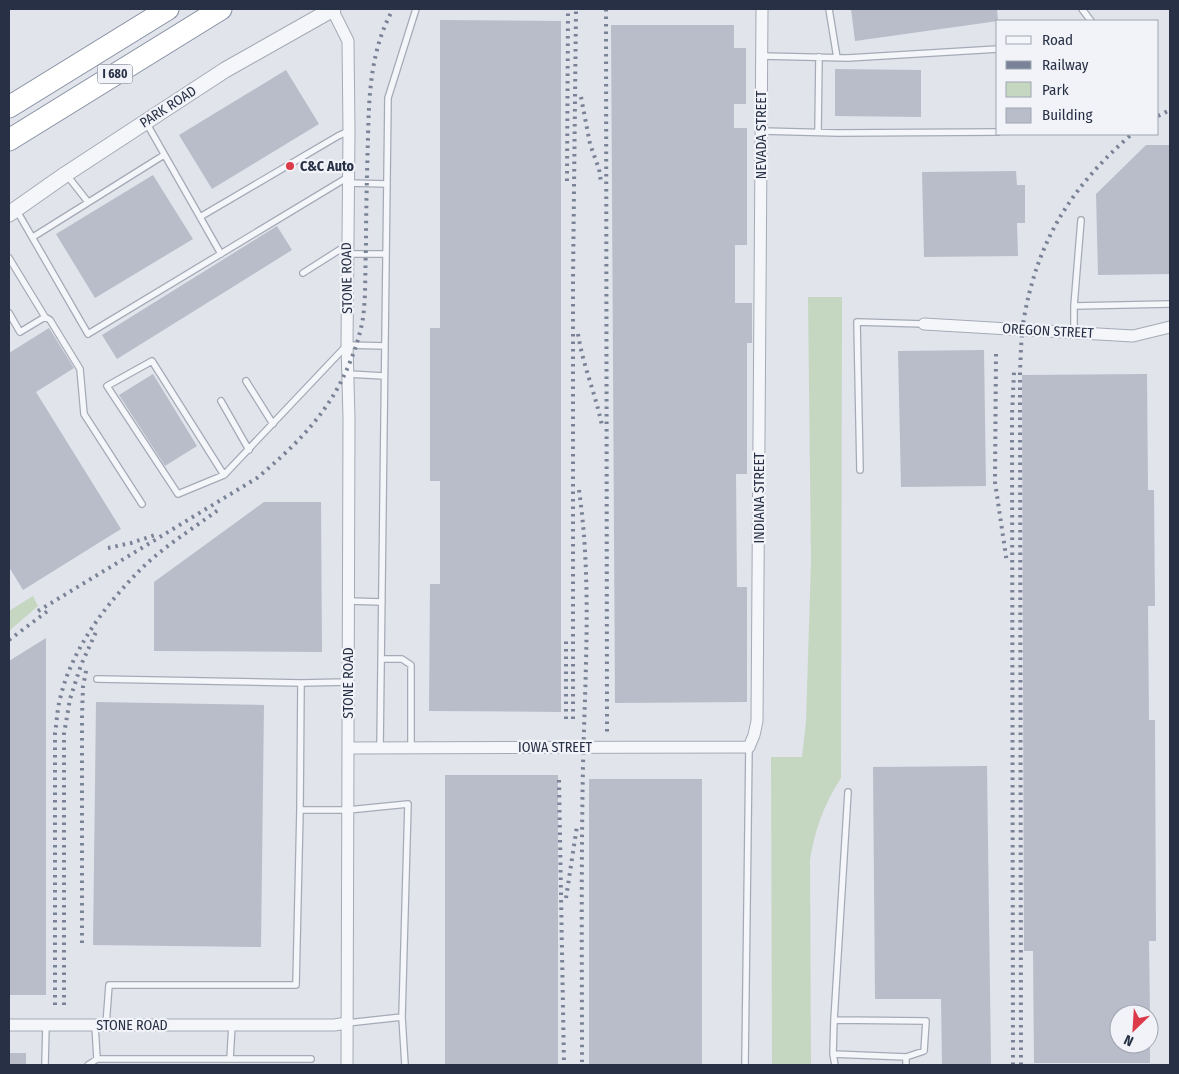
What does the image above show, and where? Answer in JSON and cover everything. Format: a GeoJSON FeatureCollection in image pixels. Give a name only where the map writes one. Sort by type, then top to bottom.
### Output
{"type":"FeatureCollection","features":[{"type":"Feature","properties":{"kind":"highway","name":"I 680"},"geometry":{"type":"LineString","coordinates":[[9,107],[168,9]]}},
{"type":"Feature","properties":{"kind":"highway","name":"I 680"},"geometry":{"type":"LineString","coordinates":[[9,140],[221,9]]}},
{"type":"Feature","properties":{"kind":"street","name":"PARK ROAD"},"geometry":{"type":"LineString","coordinates":[[12,212],[66,174],[225,70],[332,9]]}},
{"type":"Feature","properties":{"kind":"street","name":"STONE ROAD"},"geometry":{"type":"LineString","coordinates":[[9,1025],[334,1026],[347,1022],[349,601],[347,345],[348,41],[332,9]]}},
{"type":"Feature","properties":{"kind":"street","name":"NEVADA STREET"},"geometry":{"type":"LineString","coordinates":[[760,261],[762,9]]}},
{"type":"Feature","properties":{"kind":"street","name":"INDIANA STREET"},"geometry":{"type":"LineString","coordinates":[[749,747],[757,721],[760,261]]}},
{"type":"Feature","properties":{"kind":"street","name":"OREGON STREET"},"geometry":{"type":"LineString","coordinates":[[924,324],[1133,336],[1170,327]]}},
{"type":"Feature","properties":{"kind":"street","name":"IOWA STREET"},"geometry":{"type":"LineString","coordinates":[[348,748],[749,747]]}},
{"type":"Feature","properties":{"kind":"street"},"geometry":{"type":"LineString","coordinates":[[347,1022],[347,1065]]}},
{"type":"Feature","properties":{"kind":"lane"},"geometry":{"type":"LineString","coordinates":[[380,748],[388,98],[416,9]]}},
{"type":"Feature","properties":{"kind":"lane"},"geometry":{"type":"LineString","coordinates":[[829,9],[837,58]]}},
{"type":"Feature","properties":{"kind":"lane"},"geometry":{"type":"LineString","coordinates":[[1082,9],[1090,20]]}},
{"type":"Feature","properties":{"kind":"lane"},"geometry":{"type":"LineString","coordinates":[[762,56],[837,58],[996,49]]}},
{"type":"Feature","properties":{"kind":"lane"},"geometry":{"type":"LineString","coordinates":[[818,132],[819,57]]}},
{"type":"Feature","properties":{"kind":"lane"},"geometry":{"type":"LineString","coordinates":[[146,122],[221,254]]}},
{"type":"Feature","properties":{"kind":"lane"},"geometry":{"type":"LineString","coordinates":[[200,217],[349,131]]}},
{"type":"Feature","properties":{"kind":"lane"},"geometry":{"type":"LineString","coordinates":[[761,131],[996,132]]}},
{"type":"Feature","properties":{"kind":"lane"},"geometry":{"type":"LineString","coordinates":[[33,237],[164,155]]}},
{"type":"Feature","properties":{"kind":"lane"},"geometry":{"type":"LineString","coordinates":[[66,174],[88,202]]}},
{"type":"Feature","properties":{"kind":"lane"},"geometry":{"type":"LineString","coordinates":[[12,212],[33,237],[88,334],[348,180],[387,184]]}},
{"type":"Feature","properties":{"kind":"lane"},"geometry":{"type":"LineString","coordinates":[[1074,333],[1074,306],[1081,220]]}},
{"type":"Feature","properties":{"kind":"lane"},"geometry":{"type":"LineString","coordinates":[[303,272],[347,250],[386,254]]}},
{"type":"Feature","properties":{"kind":"lane"},"geometry":{"type":"LineString","coordinates":[[9,258],[80,369],[84,414],[142,504]]}},
{"type":"Feature","properties":{"kind":"lane"},"geometry":{"type":"LineString","coordinates":[[1074,306],[1170,304]]}},
{"type":"Feature","properties":{"kind":"lane"},"geometry":{"type":"LineString","coordinates":[[9,313],[20,332],[45,317]]}},
{"type":"Feature","properties":{"kind":"lane"},"geometry":{"type":"LineString","coordinates":[[860,470],[857,322],[924,324]]}},
{"type":"Feature","properties":{"kind":"lane"},"geometry":{"type":"LineString","coordinates":[[224,475],[152,362],[107,386],[178,494],[224,475],[347,345],[385,346]]}},
{"type":"Feature","properties":{"kind":"lane"},"geometry":{"type":"LineString","coordinates":[[348,374],[384,376]]}},
{"type":"Feature","properties":{"kind":"lane"},"geometry":{"type":"LineString","coordinates":[[246,381],[273,424]]}},
{"type":"Feature","properties":{"kind":"lane"},"geometry":{"type":"LineString","coordinates":[[221,401],[249,450]]}},
{"type":"Feature","properties":{"kind":"lane"},"geometry":{"type":"LineString","coordinates":[[349,601],[382,602]]}},
{"type":"Feature","properties":{"kind":"lane"},"geometry":{"type":"LineString","coordinates":[[381,659],[402,659],[411,665],[410,748]]}},
{"type":"Feature","properties":{"kind":"lane"},"geometry":{"type":"LineString","coordinates":[[97,679],[301,683],[348,682]]}},
{"type":"Feature","properties":{"kind":"lane"},"geometry":{"type":"LineString","coordinates":[[97,1059],[100,1025],[109,985],[296,985],[301,683]]}},
{"type":"Feature","properties":{"kind":"lane"},"geometry":{"type":"LineString","coordinates":[[744,1065],[749,747]]}},
{"type":"Feature","properties":{"kind":"lane"},"geometry":{"type":"LineString","coordinates":[[835,1065],[833,1054],[834,1020],[848,792]]}},
{"type":"Feature","properties":{"kind":"lane"},"geometry":{"type":"LineString","coordinates":[[300,810],[348,810],[408,804],[402,1017],[405,1065]]}},
{"type":"Feature","properties":{"kind":"lane"},"geometry":{"type":"LineString","coordinates":[[347,1022],[402,1017]]}},
{"type":"Feature","properties":{"kind":"lane"},"geometry":{"type":"LineString","coordinates":[[833,1054],[906,1058],[924,1050],[926,1021],[834,1020]]}},
{"type":"Feature","properties":{"kind":"lane"},"geometry":{"type":"LineString","coordinates":[[45,1065],[46,1024]]}},
{"type":"Feature","properties":{"kind":"lane"},"geometry":{"type":"LineString","coordinates":[[230,1059],[232,1025]]}},
{"type":"Feature","properties":{"kind":"lane"},"geometry":{"type":"LineString","coordinates":[[906,1058],[906,1065]]}},
{"type":"Feature","properties":{"kind":"lane"},"geometry":{"type":"LineString","coordinates":[[88,1065],[97,1059],[311,1059]]}},
{"type":"Feature","properties":{"kind":"green space"},"geometry":{"type":"Polygon","coordinates":[[[808,297],[842,297],[841,778],[821,817],[810,860],[811,1065],[772,1065],[771,757],[802,757],[806,722],[811,562],[808,297]]]}},
{"type":"Feature","properties":{"kind":"green space"},"geometry":{"type":"Polygon","coordinates":[[[33,596],[38,606],[9,631],[9,611],[33,596]]]}},
{"type":"Feature","properties":{"kind":"building"},"geometry":{"type":"Polygon","coordinates":[[[851,9],[997,9],[998,20],[996,21],[855,41],[851,9]]]}},
{"type":"Feature","properties":{"kind":"building"},"geometry":{"type":"Polygon","coordinates":[[[440,20],[561,21],[561,712],[429,711],[430,584],[440,584],[440,481],[430,481],[430,328],[440,328],[440,20]]]}},
{"type":"Feature","properties":{"kind":"building"},"geometry":{"type":"Polygon","coordinates":[[[611,25],[734,25],[734,48],[746,48],[746,104],[734,104],[734,128],[747,128],[747,245],[735,245],[735,303],[752,303],[752,343],[747,343],[747,474],[736,474],[737,587],[747,587],[747,702],[615,703],[611,25]]]}},
{"type":"Feature","properties":{"kind":"building"},"geometry":{"type":"Polygon","coordinates":[[[835,69],[921,70],[921,117],[835,116],[835,69]]]}},
{"type":"Feature","properties":{"kind":"building"},"geometry":{"type":"Polygon","coordinates":[[[286,70],[319,124],[212,189],[179,135],[286,70]]]}},
{"type":"Feature","properties":{"kind":"building"},"geometry":{"type":"Polygon","coordinates":[[[1146,145],[1170,145],[1170,274],[1098,275],[1096,194],[1146,145]]]}},
{"type":"Feature","properties":{"kind":"building"},"geometry":{"type":"Polygon","coordinates":[[[1016,171],[1017,185],[1025,185],[1025,223],[1017,223],[1018,256],[924,257],[922,172],[1016,171]]]}},
{"type":"Feature","properties":{"kind":"building"},"geometry":{"type":"Polygon","coordinates":[[[153,175],[193,239],[95,298],[56,234],[153,175]]]}},
{"type":"Feature","properties":{"kind":"building"},"geometry":{"type":"Polygon","coordinates":[[[277,226],[292,250],[117,359],[102,335],[277,226]]]}},
{"type":"Feature","properties":{"kind":"building"},"geometry":{"type":"Polygon","coordinates":[[[49,328],[74,368],[36,392],[121,529],[23,590],[9,567],[9,353],[49,328]]]}},
{"type":"Feature","properties":{"kind":"building"},"geometry":{"type":"Polygon","coordinates":[[[984,350],[986,486],[901,487],[898,351],[984,350]]]}},
{"type":"Feature","properties":{"kind":"building"},"geometry":{"type":"Polygon","coordinates":[[[153,374],[197,446],[165,466],[119,395],[153,374]]]}},
{"type":"Feature","properties":{"kind":"building"},"geometry":{"type":"Polygon","coordinates":[[[1147,374],[1148,490],[1154,490],[1155,606],[1148,606],[1149,720],[1155,720],[1156,941],[1149,941],[1150,1004],[1109,1004],[1109,1054],[1150,1054],[1150,1063],[1034,1063],[1033,951],[1024,951],[1022,375],[1147,374]]]}},
{"type":"Feature","properties":{"kind":"building"},"geometry":{"type":"Polygon","coordinates":[[[264,502],[321,502],[322,652],[154,651],[154,582],[264,502]]]}},
{"type":"Feature","properties":{"kind":"building"},"geometry":{"type":"Polygon","coordinates":[[[46,638],[46,995],[9,995],[9,661],[46,638]]]}},
{"type":"Feature","properties":{"kind":"building"},"geometry":{"type":"Polygon","coordinates":[[[96,702],[264,705],[261,947],[93,945],[96,702]]]}},
{"type":"Feature","properties":{"kind":"building"},"geometry":{"type":"Polygon","coordinates":[[[987,766],[991,1064],[942,1064],[941,999],[875,999],[873,767],[987,766]]]}},
{"type":"Feature","properties":{"kind":"building"},"geometry":{"type":"Polygon","coordinates":[[[445,775],[558,775],[558,1065],[445,1065],[445,775]]]}},
{"type":"Feature","properties":{"kind":"building"},"geometry":{"type":"Polygon","coordinates":[[[589,779],[702,779],[702,1065],[589,1065],[589,779]]]}},
{"type":"Feature","properties":{"kind":"building"},"geometry":{"type":"Polygon","coordinates":[[[9,1053],[26,1053],[26,1065],[9,1065],[9,1053]]]}},
{"type":"Feature","properties":{"kind":"railway"},"geometry":{"type":"LineString","coordinates":[[38,611],[257,478],[302,436],[332,398],[354,353],[363,318],[368,120],[371,87],[380,40],[393,9]]}},
{"type":"Feature","properties":{"kind":"railway"},"geometry":{"type":"LineString","coordinates":[[567,181],[568,9]]}},
{"type":"Feature","properties":{"kind":"railway"},"geometry":{"type":"LineString","coordinates":[[573,719],[573,280],[576,9]]}},
{"type":"Feature","properties":{"kind":"railway"},"geometry":{"type":"LineString","coordinates":[[606,9],[607,732]]}},
{"type":"Feature","properties":{"kind":"railway"},"geometry":{"type":"LineString","coordinates":[[581,97],[590,144],[599,169],[601,182]]}},
{"type":"Feature","properties":{"kind":"railway"},"geometry":{"type":"LineString","coordinates":[[1159,116],[1170,110]]}},
{"type":"Feature","properties":{"kind":"railway"},"geometry":{"type":"LineString","coordinates":[[1021,1065],[1020,371],[1023,324],[1038,263],[1061,216],[1075,194],[1092,174],[1131,135]]}},
{"type":"Feature","properties":{"kind":"railway"},"geometry":{"type":"LineString","coordinates":[[578,334],[602,426]]}},
{"type":"Feature","properties":{"kind":"railway"},"geometry":{"type":"LineString","coordinates":[[996,354],[995,482],[1007,563]]}},
{"type":"Feature","properties":{"kind":"railway"},"geometry":{"type":"LineString","coordinates":[[1013,1065],[1012,414],[1014,372]]}},
{"type":"Feature","properties":{"kind":"railway"},"geometry":{"type":"LineString","coordinates":[[579,490],[587,593],[582,841],[582,1065]]}},
{"type":"Feature","properties":{"kind":"railway"},"geometry":{"type":"LineString","coordinates":[[55,1005],[55,733],[59,703],[65,681],[80,647],[124,586],[156,556],[218,510]]}},
{"type":"Feature","properties":{"kind":"railway"},"geometry":{"type":"LineString","coordinates":[[108,548],[158,534]]}},
{"type":"Feature","properties":{"kind":"railway"},"geometry":{"type":"LineString","coordinates":[[9,640],[49,610]]}},
{"type":"Feature","properties":{"kind":"railway"},"geometry":{"type":"LineString","coordinates":[[64,1005],[64,734],[70,699],[81,665],[96,632]]}},
{"type":"Feature","properties":{"kind":"railway"},"geometry":{"type":"LineString","coordinates":[[566,641],[566,719]]}},
{"type":"Feature","properties":{"kind":"railway"},"geometry":{"type":"LineString","coordinates":[[82,943],[82,715],[83,687],[87,666]]}},
{"type":"Feature","properties":{"kind":"railway"},"geometry":{"type":"LineString","coordinates":[[559,780],[564,1065]]}},
{"type":"Feature","properties":{"kind":"railway"},"geometry":{"type":"LineString","coordinates":[[566,898],[577,826]]}},
{"type":"Feature","properties":{"kind":"place","name":"C&C Auto"},"geometry":{"type":"Point","coordinates":[290,166]}}]}
